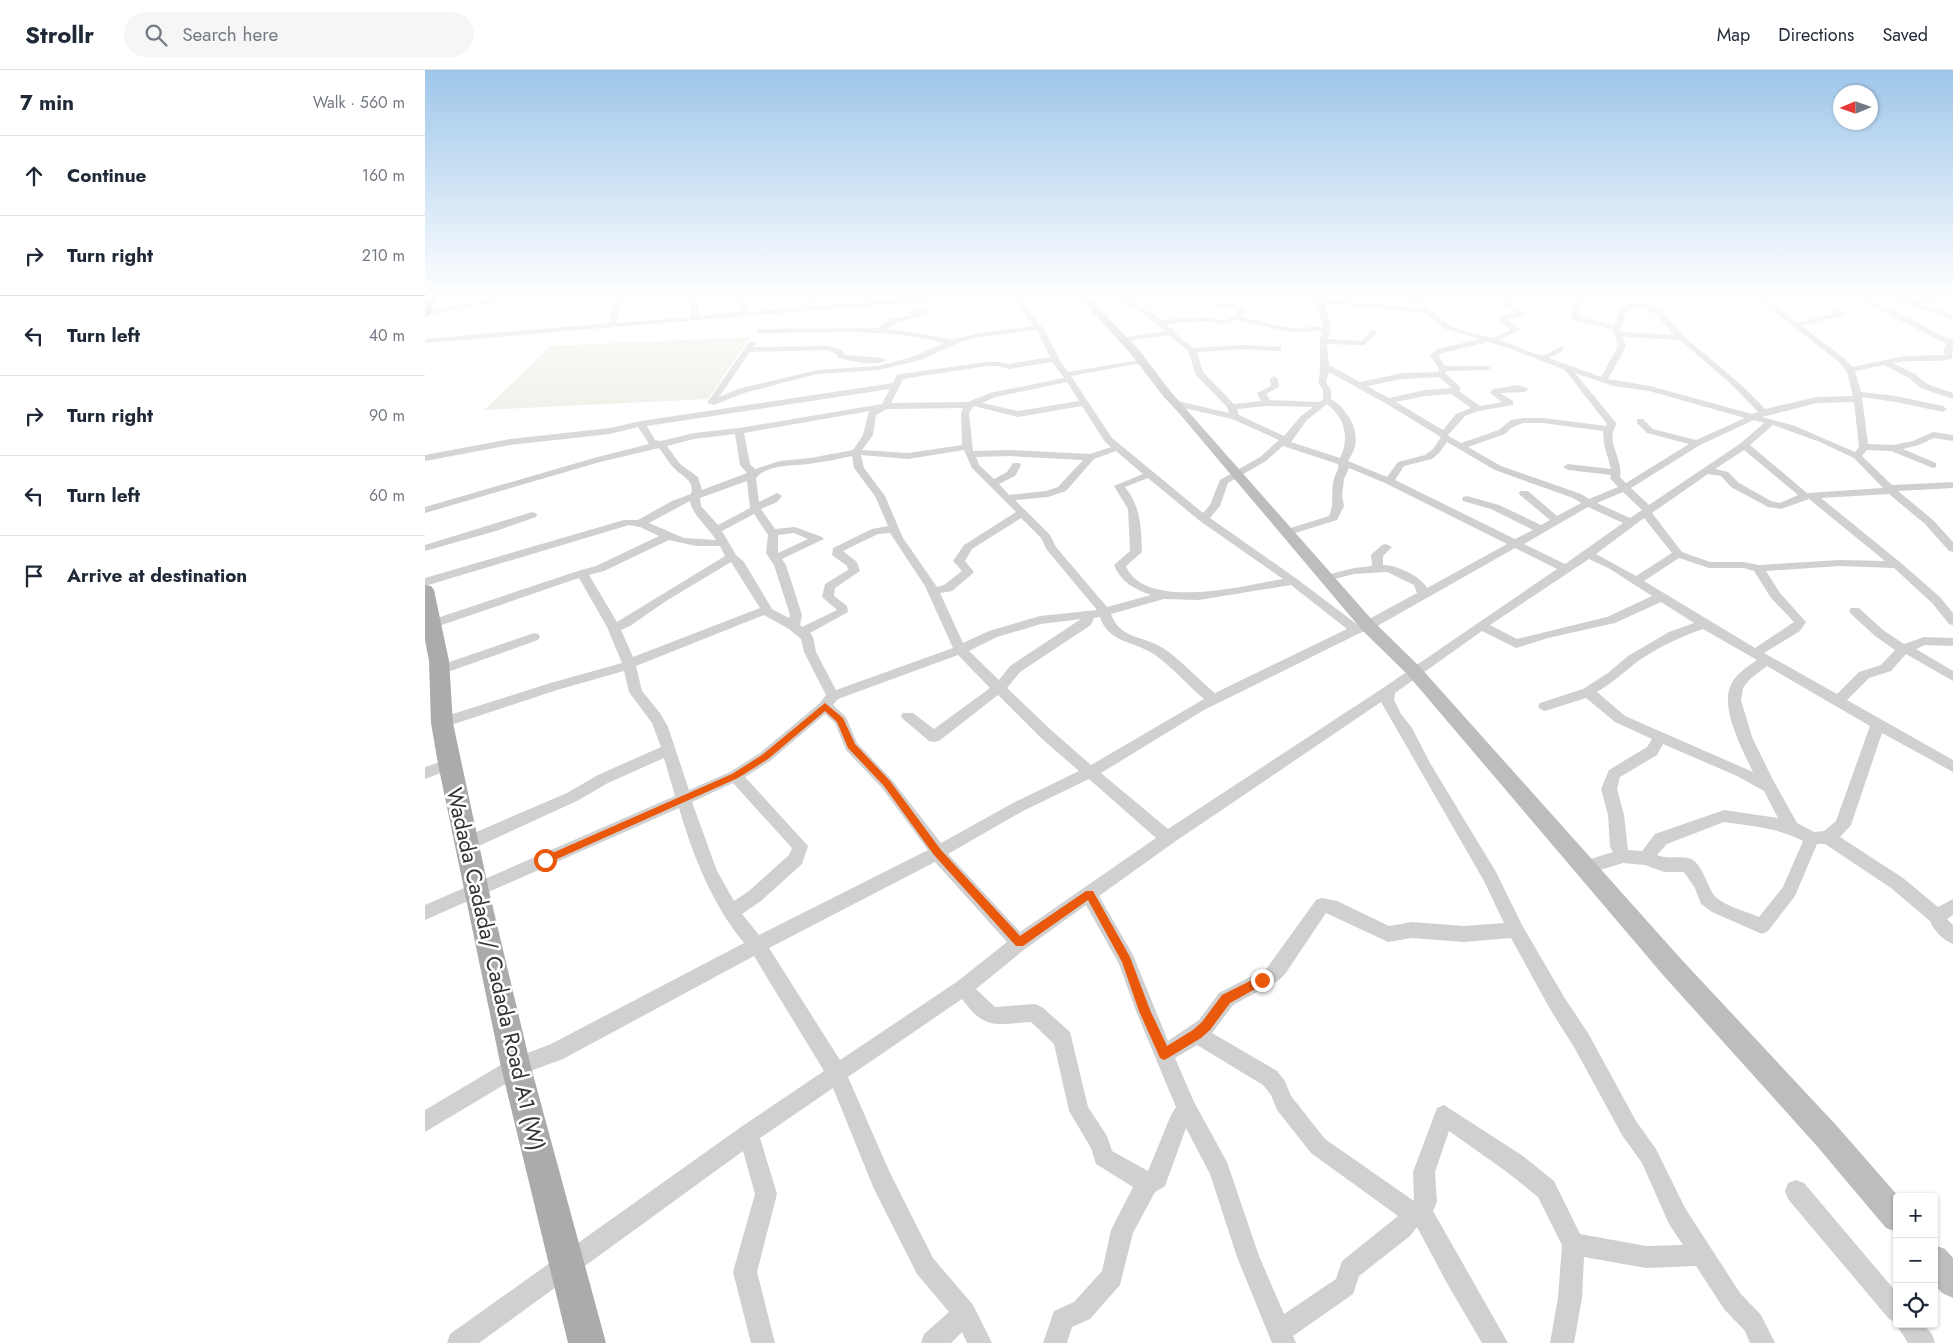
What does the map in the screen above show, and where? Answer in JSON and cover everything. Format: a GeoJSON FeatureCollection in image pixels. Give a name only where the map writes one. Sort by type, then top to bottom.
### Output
{"type":"FeatureCollection","features":[{"type":"Feature","properties":{"kind":"main road","name":"Wadada Cadada/ Cadada Road A1 (W)"},"geometry":{"type":"LineString","coordinates":[[425,590],[432,624],[442,723],[437,768],[466,844],[516,1067],[587,1343]]}},
{"type":"Feature","properties":{"kind":"street"},"geometry":{"type":"LineString","coordinates":[[701,414],[711,403],[746,353]]}},
{"type":"Feature","properties":{"kind":"street"},"geometry":{"type":"LineString","coordinates":[[840,353],[841,356],[855,360],[890,361],[888,364],[899,381]]}},
{"type":"Feature","properties":{"kind":"street"},"geometry":{"type":"LineString","coordinates":[[711,403],[741,391],[817,372],[865,370],[918,358],[928,353]]}},
{"type":"Feature","properties":{"kind":"street"},"geometry":{"type":"LineString","coordinates":[[1051,353],[1108,440],[1117,448],[1204,520],[1216,526],[1362,628],[1414,671],[1587,867],[1672,967],[1826,1135],[1893,1212]]}},
{"type":"Feature","properties":{"kind":"street"},"geometry":{"type":"LineString","coordinates":[[1135,353],[1167,394],[1327,578],[1362,628]]}},
{"type":"Feature","properties":{"kind":"street"},"geometry":{"type":"LineString","coordinates":[[1193,353],[1199,373],[1231,407],[1235,417]]}},
{"type":"Feature","properties":{"kind":"street"},"geometry":{"type":"LineString","coordinates":[[1204,520],[1215,506],[1224,482],[1263,459],[1275,447],[1286,440],[1297,426],[1323,402],[1327,390],[1322,382],[1325,371],[1324,353]]}},
{"type":"Feature","properties":{"kind":"street"},"geometry":{"type":"LineString","coordinates":[[1436,353],[1434,355],[1442,372],[1457,388],[1453,391]]}},
{"type":"Feature","properties":{"kind":"street"},"geometry":{"type":"LineString","coordinates":[[1529,353],[1569,369],[1617,384],[1649,389],[1792,428],[1860,452],[1916,443],[1926,439],[1927,436],[1953,438]]}},
{"type":"Feature","properties":{"kind":"street"},"geometry":{"type":"LineString","coordinates":[[1542,358],[1555,353]]}},
{"type":"Feature","properties":{"kind":"street"},"geometry":{"type":"LineString","coordinates":[[1604,379],[1618,353]]}},
{"type":"Feature","properties":{"kind":"street"},"geometry":{"type":"LineString","coordinates":[[1699,353],[1735,383],[1763,413]]}},
{"type":"Feature","properties":{"kind":"street"},"geometry":{"type":"LineString","coordinates":[[1832,353],[1850,370],[1856,396],[1860,452],[1890,488],[1929,522],[1951,546]]}},
{"type":"Feature","properties":{"kind":"street"},"geometry":{"type":"LineString","coordinates":[[1850,370],[1905,358],[1934,359],[1949,357],[1948,353]]}},
{"type":"Feature","properties":{"kind":"street"},"geometry":{"type":"LineString","coordinates":[[425,458],[511,442],[610,431],[987,364],[1000,364],[1009,367],[1054,359]]}},
{"type":"Feature","properties":{"kind":"street"},"geometry":{"type":"LineString","coordinates":[[1142,361],[993,395],[972,404],[965,413],[968,450],[975,466],[1046,537],[1051,548],[1104,612],[1109,626],[1121,636],[1157,650],[1214,700]]}},
{"type":"Feature","properties":{"kind":"street"},"geometry":{"type":"LineString","coordinates":[[1885,362],[1912,376],[1924,386],[1953,396]]}},
{"type":"Feature","properties":{"kind":"street"},"geometry":{"type":"LineString","coordinates":[[1324,366],[1388,400],[1499,468],[1577,496],[1588,503],[1631,522]]}},
{"type":"Feature","properties":{"kind":"street"},"geometry":{"type":"LineString","coordinates":[[1359,385],[1402,376],[1487,368]]}},
{"type":"Feature","properties":{"kind":"street"},"geometry":{"type":"LineString","coordinates":[[1569,369],[1569,372],[1612,424],[1608,429],[1609,446],[1614,456],[1615,478],[1648,512],[1678,554],[1709,565],[1759,568],[1840,563],[1897,565]]}},
{"type":"Feature","properties":{"kind":"street"},"geometry":{"type":"LineString","coordinates":[[1267,403],[1261,393],[1275,387],[1274,379]]}},
{"type":"Feature","properties":{"kind":"street"},"geometry":{"type":"LineString","coordinates":[[899,381],[885,406],[873,414],[868,435],[856,452],[859,468],[880,496],[898,538],[933,591],[960,650],[1046,734],[1125,804],[1167,838]]}},
{"type":"Feature","properties":{"kind":"street"},"geometry":{"type":"LineString","coordinates":[[1649,389],[1651,382],[1656,382]]}},
{"type":"Feature","properties":{"kind":"street"},"geometry":{"type":"LineString","coordinates":[[1389,481],[1401,464],[1419,462],[1436,451],[1457,419],[1463,414],[1510,403],[1494,393],[1496,391],[1525,389]]}},
{"type":"Feature","properties":{"kind":"street"},"geometry":{"type":"LineString","coordinates":[[1388,400],[1453,391],[1479,409]]}},
{"type":"Feature","properties":{"kind":"street"},"geometry":{"type":"LineString","coordinates":[[425,1122],[516,1067],[556,1052],[757,945],[937,853],[1018,807],[1091,772],[1214,700],[1362,628],[1588,503],[1626,488],[1697,443],[1763,413],[1817,400],[1856,396],[1896,399],[1943,409]]}},
{"type":"Feature","properties":{"kind":"street"},"geometry":{"type":"LineString","coordinates":[[1231,407],[1267,403],[1323,402],[1335,404],[1349,427],[1350,446],[1343,462],[1344,467],[1339,479],[1337,495],[1339,506],[1333,518],[1288,532]]}},
{"type":"Feature","properties":{"kind":"street"},"geometry":{"type":"LineString","coordinates":[[425,510],[588,462],[694,436],[739,432],[885,406],[972,404],[1018,414],[1085,403]]}},
{"type":"Feature","properties":{"kind":"street"},"geometry":{"type":"LineString","coordinates":[[1177,404],[1235,417],[1286,440],[1286,444],[1343,462],[1389,481],[1513,544],[1567,569]]}},
{"type":"Feature","properties":{"kind":"street"},"geometry":{"type":"LineString","coordinates":[[1461,446],[1502,432],[1503,429],[1520,420],[1557,421],[1568,425],[1608,429]]}},
{"type":"Feature","properties":{"kind":"street"},"geometry":{"type":"LineString","coordinates":[[1640,421],[1650,431],[1697,443]]}},
{"type":"Feature","properties":{"kind":"street"},"geometry":{"type":"LineString","coordinates":[[459,1343],[748,1134],[964,987],[1019,943],[1167,838],[1567,569],[1631,522],[1745,445],[1770,423]]}},
{"type":"Feature","properties":{"kind":"street"},"geometry":{"type":"LineString","coordinates":[[641,424],[651,442],[661,444],[677,466],[694,479],[697,490],[695,497],[697,507],[716,530],[731,557],[738,562],[748,581],[766,606],[765,610]]}},
{"type":"Feature","properties":{"kind":"street"},"geometry":{"type":"LineString","coordinates":[[739,432],[745,465],[753,473]]}},
{"type":"Feature","properties":{"kind":"street"},"geometry":{"type":"LineString","coordinates":[[1745,445],[1897,565],[1937,600],[1953,621]]}},
{"type":"Feature","properties":{"kind":"street"},"geometry":{"type":"LineString","coordinates":[[425,582],[624,522],[642,522],[676,504],[780,464],[810,461],[856,452],[908,456],[968,450],[1091,457],[1117,448]]}},
{"type":"Feature","properties":{"kind":"street"},"geometry":{"type":"LineString","coordinates":[[1893,448],[1933,466]]}},
{"type":"Feature","properties":{"kind":"street"},"geometry":{"type":"LineString","coordinates":[[1007,498],[1048,494],[1062,489],[1091,457]]}},
{"type":"Feature","properties":{"kind":"street"},"geometry":{"type":"LineString","coordinates":[[992,484],[1011,474],[1017,465]]}},
{"type":"Feature","properties":{"kind":"street"},"geometry":{"type":"LineString","coordinates":[[1568,467],[1616,473]]}},
{"type":"Feature","properties":{"kind":"street"},"geometry":{"type":"LineString","coordinates":[[1707,471],[1724,474],[1735,485],[1768,504],[1781,506],[1808,496],[1885,492],[1890,488],[1953,485]]}},
{"type":"Feature","properties":{"kind":"street"},"geometry":{"type":"LineString","coordinates":[[753,473],[751,478],[754,491],[754,506],[771,533],[772,553],[780,566],[783,580],[792,597],[797,629]]}},
{"type":"Feature","properties":{"kind":"street"},"geometry":{"type":"LineString","coordinates":[[1148,475],[1119,486],[1129,498],[1135,515],[1136,552],[1120,565],[1122,574],[1136,585],[1163,595]]}},
{"type":"Feature","properties":{"kind":"street"},"geometry":{"type":"LineString","coordinates":[[1525,493],[1557,521]]}},
{"type":"Feature","properties":{"kind":"street"},"geometry":{"type":"LineString","coordinates":[[716,530],[756,510],[777,496]]}},
{"type":"Feature","properties":{"kind":"street"},"geometry":{"type":"LineString","coordinates":[[1467,499],[1495,507],[1540,529]]}},
{"type":"Feature","properties":{"kind":"street"},"geometry":{"type":"LineString","coordinates":[[933,591],[948,588],[968,572],[959,561],[968,547],[1022,513]]}},
{"type":"Feature","properties":{"kind":"street"},"geometry":{"type":"LineString","coordinates":[[425,548],[492,529],[532,515]]}},
{"type":"Feature","properties":{"kind":"street"},"geometry":{"type":"LineString","coordinates":[[642,522],[667,536],[696,544],[723,542]]}},
{"type":"Feature","properties":{"kind":"street"},"geometry":{"type":"LineString","coordinates":[[837,550],[877,531],[894,529]]}},
{"type":"Feature","properties":{"kind":"street"},"geometry":{"type":"LineString","coordinates":[[771,533],[795,530],[818,539],[837,550],[838,555],[853,564],[853,571],[829,586],[828,597],[843,609],[842,612],[797,629]]}},
{"type":"Feature","properties":{"kind":"street"},"geometry":{"type":"LineString","coordinates":[[432,624],[582,573],[600,569],[667,536]]}},
{"type":"Feature","properties":{"kind":"street"},"geometry":{"type":"LineString","coordinates":[[775,558],[818,539]]}},
{"type":"Feature","properties":{"kind":"street"},"geometry":{"type":"LineString","coordinates":[[1377,568],[1377,554],[1387,547]]}},
{"type":"Feature","properties":{"kind":"street"},"geometry":{"type":"LineString","coordinates":[[1588,554],[1614,567],[1704,624],[1953,768]]}},
{"type":"Feature","properties":{"kind":"street"},"geometry":{"type":"LineString","coordinates":[[1635,581],[1678,554]]}},
{"type":"Feature","properties":{"kind":"street"},"geometry":{"type":"LineString","coordinates":[[613,628],[626,623],[662,598],[731,557]]}},
{"type":"Feature","properties":{"kind":"street"},"geometry":{"type":"LineString","coordinates":[[1327,578],[1354,571],[1389,568],[1419,583],[1424,595]]}},
{"type":"Feature","properties":{"kind":"street"},"geometry":{"type":"LineString","coordinates":[[1759,568],[1775,596],[1800,622],[1796,628],[1761,657],[1736,687],[1733,700],[1739,726],[1768,787],[1791,827]]}},
{"type":"Feature","properties":{"kind":"street"},"geometry":{"type":"LineString","coordinates":[[582,573],[613,628],[629,664],[633,688],[661,725],[682,799],[716,886],[740,928],[757,945],[837,1074],[882,1181],[925,1266],[965,1313],[980,1343]]}},
{"type":"Feature","properties":{"kind":"street"},"geometry":{"type":"LineString","coordinates":[[425,913],[735,776],[765,757],[829,701],[960,650],[993,634],[1040,620],[1104,612],[1163,595],[1199,596],[1293,581]]}},
{"type":"Feature","properties":{"kind":"street"},"geometry":{"type":"LineString","coordinates":[[1482,626],[1517,644],[1545,635],[1611,620],[1661,597]]}},
{"type":"Feature","properties":{"kind":"street"},"geometry":{"type":"LineString","coordinates":[[1937,600],[1953,602]]}},
{"type":"Feature","properties":{"kind":"street"},"geometry":{"type":"LineString","coordinates":[[765,610],[807,637],[810,652],[829,701],[841,720],[851,746],[887,784],[937,853],[1019,943]]}},
{"type":"Feature","properties":{"kind":"street"},"geometry":{"type":"LineString","coordinates":[[442,723],[629,664],[765,610]]}},
{"type":"Feature","properties":{"kind":"street"},"geometry":{"type":"LineString","coordinates":[[1855,611],[1879,633],[1953,677]]}},
{"type":"Feature","properties":{"kind":"street"},"geometry":{"type":"LineString","coordinates":[[908,716],[934,736],[999,688],[1015,669],[1087,622],[1088,615]]}},
{"type":"Feature","properties":{"kind":"street"},"geometry":{"type":"LineString","coordinates":[[1545,706],[1588,692],[1613,676],[1633,659],[1673,635],[1704,624]]}},
{"type":"Feature","properties":{"kind":"street"},"geometry":{"type":"LineString","coordinates":[[435,666],[534,637]]}},
{"type":"Feature","properties":{"kind":"street"},"geometry":{"type":"LineString","coordinates":[[1837,701],[1864,675],[1886,668],[1905,648],[1924,641],[1953,642]]}},
{"type":"Feature","properties":{"kind":"street"},"geometry":{"type":"LineString","coordinates":[[1388,691],[1387,700],[1395,716],[1407,732],[1423,765],[1490,877],[1516,930],[1557,1003],[1581,1040],[1629,1128],[1649,1156],[1677,1216],[1732,1301],[1753,1323],[1763,1343]]}},
{"type":"Feature","properties":{"kind":"street"},"geometry":{"type":"LineString","coordinates":[[1588,692],[1620,719],[1659,738],[1742,772],[1768,787]]}},
{"type":"Feature","properties":{"kind":"street"},"geometry":{"type":"LineString","coordinates":[[1587,867],[1623,856],[1646,858],[1664,865],[1688,865],[1702,885],[1707,899],[1717,908],[1762,926],[1789,891],[1820,838],[1843,826],[1878,724]]}},
{"type":"Feature","properties":{"kind":"street"},"geometry":{"type":"LineString","coordinates":[[1623,856],[1618,846],[1616,815],[1609,789],[1614,774],[1652,751],[1659,738]]}},
{"type":"Feature","properties":{"kind":"street"},"geometry":{"type":"LineString","coordinates":[[466,844],[572,797],[603,779],[668,750]]}},
{"type":"Feature","properties":{"kind":"street"},"geometry":{"type":"LineString","coordinates":[[731,912],[755,896],[796,859],[800,846],[735,776]]}},
{"type":"Feature","properties":{"kind":"street"},"geometry":{"type":"LineString","coordinates":[[1646,858],[1661,839],[1724,816],[1791,827],[1820,838],[1897,882],[1937,917],[1939,923],[1953,936]]}},
{"type":"Feature","properties":{"kind":"street"},"geometry":{"type":"LineString","coordinates":[[1089,894],[1127,961],[1145,1011],[1187,1109],[1219,1170],[1251,1264],[1282,1340],[1345,1286],[1350,1269],[1402,1228],[1426,1202],[1424,1172],[1444,1114],[1507,1158],[1546,1189],[1573,1244],[1570,1298],[1562,1343]]}},
{"type":"Feature","properties":{"kind":"street"},"geometry":{"type":"LineString","coordinates":[[1164,1054],[1197,1034],[1206,1026],[1226,999],[1273,974],[1322,905],[1331,906],[1388,934],[1412,930],[1463,934],[1516,930]]}},
{"type":"Feature","properties":{"kind":"street"},"geometry":{"type":"LineString","coordinates":[[1937,917],[1953,906]]}},
{"type":"Feature","properties":{"kind":"street"},"geometry":{"type":"LineString","coordinates":[[964,987],[978,1006],[987,1012],[998,1017],[1035,1013],[1063,1039],[1079,1111],[1100,1143],[1103,1157],[1116,1166],[1134,1174],[1147,1184]]}},
{"type":"Feature","properties":{"kind":"street"},"geometry":{"type":"LineString","coordinates":[[1197,1034],[1270,1078],[1278,1088],[1284,1103],[1318,1146],[1357,1176],[1418,1212],[1496,1343]]}},
{"type":"Feature","properties":{"kind":"street"},"geometry":{"type":"LineString","coordinates":[[1055,1343],[1062,1319],[1082,1311],[1111,1277],[1122,1230],[1147,1184],[1157,1178],[1178,1122],[1187,1109]]}},
{"type":"Feature","properties":{"kind":"street"},"geometry":{"type":"LineString","coordinates":[[748,1134],[766,1194],[745,1272],[763,1343]]}},
{"type":"Feature","properties":{"kind":"street"},"geometry":{"type":"LineString","coordinates":[[1796,1191],[1893,1307]]}},
{"type":"Feature","properties":{"kind":"street"},"geometry":{"type":"LineString","coordinates":[[1573,1244],[1646,1257],[1693,1256],[1700,1253]]}},
{"type":"Feature","properties":{"kind":"street"},"geometry":{"type":"LineString","coordinates":[[1938,1265],[1953,1282]]}},
{"type":"Feature","properties":{"kind":"street"},"geometry":{"type":"LineString","coordinates":[[933,1343],[965,1313]]}},
{"type":"Feature","properties":{"kind":"street"},"geometry":{"type":"LineString","coordinates":[[1910,1328],[1923,1343]]}},
{"type":"Feature","properties":{"kind":"shaded area"},"geometry":{"type":"Polygon","coordinates":[[[543,353],[739,353],[708,399],[484,410],[543,353]]]}},
{"type":"Feature","properties":{"kind":"route"},"geometry":{"type":"LineString","coordinates":[[545,860],[735,776],[765,757],[825,706],[841,720],[851,746],[887,784],[932,842],[937,853],[1019,943],[1089,894],[1096,902],[1111,934],[1127,961],[1145,1011],[1164,1054],[1197,1034],[1206,1026],[1226,999],[1235,992],[1262,980]]}}]}
